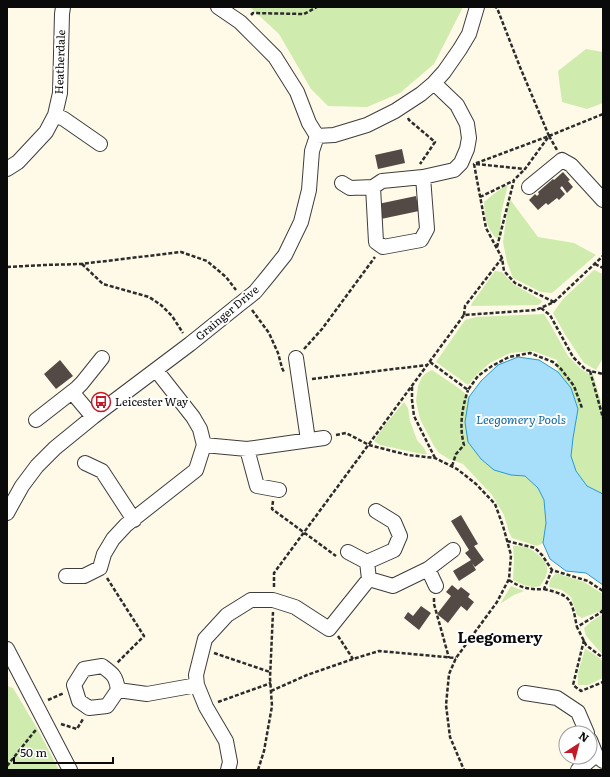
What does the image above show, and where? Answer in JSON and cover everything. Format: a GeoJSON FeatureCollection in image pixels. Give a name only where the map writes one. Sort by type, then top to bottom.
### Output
{"type":"FeatureCollection","features":[{"type":"Feature","properties":{"kind":"street","name":"Heatherdale"},"geometry":{"type":"LineString","coordinates":[[7,169],[18,162],[42,137],[55,115],[60,93],[63,7]]}},
{"type":"Feature","properties":{"kind":"street"},"geometry":{"type":"LineString","coordinates":[[218,7],[240,22],[275,57],[297,92],[309,123],[318,136],[334,135],[367,125],[402,107],[421,94],[444,72],[469,34],[477,7]]}},
{"type":"Feature","properties":{"kind":"street"},"geometry":{"type":"LineString","coordinates":[[342,183],[350,188],[372,187],[382,181],[420,177],[454,170],[468,163],[467,149],[469,138],[467,124],[457,105],[434,83]]}},
{"type":"Feature","properties":{"kind":"street"},"geometry":{"type":"LineString","coordinates":[[55,115],[64,119],[100,144]]}},
{"type":"Feature","properties":{"kind":"street","name":"Grainger Drive"},"geometry":{"type":"LineString","coordinates":[[7,513],[22,486],[37,466],[55,448],[93,416],[156,370],[236,307],[254,292],[270,275],[285,255],[301,222],[309,190],[312,151],[318,136]]}},
{"type":"Feature","properties":{"kind":"street"},"geometry":{"type":"LineString","coordinates":[[529,186],[562,160],[571,165],[603,200]]}},
{"type":"Feature","properties":{"kind":"street"},"geometry":{"type":"LineString","coordinates":[[372,187],[376,242],[383,247],[421,240],[427,230],[420,177]]}},
{"type":"Feature","properties":{"kind":"street"},"geometry":{"type":"LineString","coordinates":[[36,420],[82,383],[102,358]]}},
{"type":"Feature","properties":{"kind":"street"},"geometry":{"type":"LineString","coordinates":[[296,358],[308,440]]}},
{"type":"Feature","properties":{"kind":"street"},"geometry":{"type":"LineString","coordinates":[[66,576],[84,576],[100,568],[104,554],[113,539],[130,522],[196,470],[204,445],[200,429],[193,417],[156,370]]}},
{"type":"Feature","properties":{"kind":"street"},"geometry":{"type":"LineString","coordinates":[[72,392],[93,416]]}},
{"type":"Feature","properties":{"kind":"street"},"geometry":{"type":"LineString","coordinates":[[204,445],[247,449],[324,438]]}},
{"type":"Feature","properties":{"kind":"street"},"geometry":{"type":"LineString","coordinates":[[247,449],[257,486],[277,489]]}},
{"type":"Feature","properties":{"kind":"street"},"geometry":{"type":"LineString","coordinates":[[85,462],[102,471],[130,522]]}},
{"type":"Feature","properties":{"kind":"street"},"geometry":{"type":"LineString","coordinates":[[367,562],[394,550],[400,536],[394,522],[376,511]]}},
{"type":"Feature","properties":{"kind":"street"},"geometry":{"type":"LineString","coordinates":[[369,579],[393,586],[428,569],[453,550]]}},
{"type":"Feature","properties":{"kind":"street"},"geometry":{"type":"LineString","coordinates":[[348,552],[367,562]]}},
{"type":"Feature","properties":{"kind":"street"},"geometry":{"type":"LineString","coordinates":[[228,770],[230,762],[226,741],[206,707],[197,685],[196,675],[205,639],[227,615],[251,600],[274,600],[295,607],[334,632],[369,579],[367,562]]}},
{"type":"Feature","properties":{"kind":"street"},"geometry":{"type":"LineString","coordinates":[[428,569],[436,586]]}},
{"type":"Feature","properties":{"kind":"street"},"geometry":{"type":"LineString","coordinates":[[7,649],[11,668],[36,706],[70,770]]}},
{"type":"Feature","properties":{"kind":"street"},"geometry":{"type":"LineString","coordinates":[[102,666],[113,674],[118,690],[107,706],[89,708],[79,701],[75,688],[74,685],[84,669],[102,666]]}},
{"type":"Feature","properties":{"kind":"street"},"geometry":{"type":"LineString","coordinates":[[118,690],[147,694],[197,685]]}},
{"type":"Feature","properties":{"kind":"street"},"geometry":{"type":"LineString","coordinates":[[525,693],[557,698],[578,712],[584,725]]}},
{"type":"Feature","properties":{"kind":"street"},"geometry":{"type":"LineString","coordinates":[[578,770],[600,758]]}},
{"type":"Feature","properties":{"kind":"path"},"geometry":{"type":"LineString","coordinates":[[240,22],[253,14],[304,14],[317,7]]}},
{"type":"Feature","properties":{"kind":"path"},"geometry":{"type":"LineString","coordinates":[[495,7],[497,8],[549,136]]}},
{"type":"Feature","properties":{"kind":"path"},"geometry":{"type":"LineString","coordinates":[[402,107],[409,120],[435,142],[416,170],[420,177]]}},
{"type":"Feature","properties":{"kind":"path"},"geometry":{"type":"LineString","coordinates":[[468,163],[549,136],[603,114]]}},
{"type":"Feature","properties":{"kind":"path"},"geometry":{"type":"LineString","coordinates":[[480,198],[514,180],[525,170],[549,136]]}},
{"type":"Feature","properties":{"kind":"path"},"geometry":{"type":"LineString","coordinates":[[468,163],[525,170]]}},
{"type":"Feature","properties":{"kind":"path"},"geometry":{"type":"LineString","coordinates":[[468,163],[480,198],[486,228],[502,258],[504,271],[515,283],[554,302]]}},
{"type":"Feature","properties":{"kind":"path"},"geometry":{"type":"LineString","coordinates":[[497,248],[514,180]]}},
{"type":"Feature","properties":{"kind":"path"},"geometry":{"type":"LineString","coordinates":[[296,358],[322,330],[383,247]]}},
{"type":"Feature","properties":{"kind":"path"},"geometry":{"type":"LineString","coordinates":[[464,315],[536,310],[541,308],[554,302],[603,256]]}},
{"type":"Feature","properties":{"kind":"path"},"geometry":{"type":"LineString","coordinates":[[258,770],[264,751],[272,706],[270,672],[274,573],[412,387],[464,315],[465,306],[502,258]]}},
{"type":"Feature","properties":{"kind":"path"},"geometry":{"type":"LineString","coordinates":[[81,264],[103,284],[148,297],[161,305],[172,316],[190,344]]}},
{"type":"Feature","properties":{"kind":"path"},"geometry":{"type":"LineString","coordinates":[[595,264],[603,268]]}},
{"type":"Feature","properties":{"kind":"path"},"geometry":{"type":"LineString","coordinates":[[541,308],[550,315],[573,357],[586,370],[603,374]]}},
{"type":"Feature","properties":{"kind":"path"},"geometry":{"type":"LineString","coordinates":[[452,466],[456,454],[464,445],[461,421],[468,390],[478,376],[492,366],[510,357],[530,353],[553,362],[561,369],[574,386],[582,408]]}},
{"type":"Feature","properties":{"kind":"path"},"geometry":{"type":"LineString","coordinates":[[430,362],[468,390]]}},
{"type":"Feature","properties":{"kind":"path"},"geometry":{"type":"LineString","coordinates":[[590,371],[603,418]]}},
{"type":"Feature","properties":{"kind":"path"},"geometry":{"type":"LineString","coordinates":[[412,387],[414,416],[435,458]]}},
{"type":"Feature","properties":{"kind":"path"},"geometry":{"type":"LineString","coordinates":[[324,438],[346,434],[369,445],[408,455],[435,458],[452,466],[476,484],[495,504],[511,555],[509,580],[497,602],[456,658],[449,674],[446,705],[450,737],[464,770]]}},
{"type":"Feature","properties":{"kind":"path"},"geometry":{"type":"LineString","coordinates":[[277,489],[272,509],[340,559],[348,552]]}},
{"type":"Feature","properties":{"kind":"path"},"geometry":{"type":"LineString","coordinates":[[507,541],[535,548],[552,570],[588,581],[603,591]]}},
{"type":"Feature","properties":{"kind":"path"},"geometry":{"type":"LineString","coordinates":[[100,568],[144,636],[109,671]]}},
{"type":"Feature","properties":{"kind":"path"},"geometry":{"type":"LineString","coordinates":[[544,589],[552,570]]}},
{"type":"Feature","properties":{"kind":"path"},"geometry":{"type":"LineString","coordinates":[[509,580],[519,587],[534,590],[544,589],[555,591],[568,598],[574,612],[577,627],[586,644],[603,658]]}},
{"type":"Feature","properties":{"kind":"path"},"geometry":{"type":"LineString","coordinates":[[436,586],[434,604],[449,658]]}},
{"type":"Feature","properties":{"kind":"path"},"geometry":{"type":"LineString","coordinates":[[577,627],[603,610]]}},
{"type":"Feature","properties":{"kind":"path"},"geometry":{"type":"LineString","coordinates":[[334,632],[353,659]]}},
{"type":"Feature","properties":{"kind":"path"},"geometry":{"type":"LineString","coordinates":[[584,640],[573,685],[581,691],[603,682]]}},
{"type":"Feature","properties":{"kind":"path"},"geometry":{"type":"LineString","coordinates":[[202,649],[270,672]]}},
{"type":"Feature","properties":{"kind":"path"},"geometry":{"type":"LineString","coordinates":[[271,691],[307,675],[353,659],[379,652],[456,658]]}},
{"type":"Feature","properties":{"kind":"path"},"geometry":{"type":"LineString","coordinates":[[206,707],[271,684]]}},
{"type":"Feature","properties":{"kind":"path"},"geometry":{"type":"LineString","coordinates":[[36,706],[75,688]]}},
{"type":"Feature","properties":{"kind":"green space"},"geometry":{"type":"Polygon","coordinates":[[[250,7],[463,7],[434,64],[400,93],[367,107],[328,106],[311,89],[279,34],[250,7]]]}},
{"type":"Feature","properties":{"kind":"green space"},"geometry":{"type":"Polygon","coordinates":[[[586,49],[603,52],[603,103],[587,109],[562,102],[558,71],[586,49]]]}},
{"type":"Feature","properties":{"kind":"green space"},"geometry":{"type":"Polygon","coordinates":[[[508,184],[501,214],[500,238],[496,238],[488,225],[484,202],[508,184]]]}},
{"type":"Feature","properties":{"kind":"green space"},"geometry":{"type":"Polygon","coordinates":[[[509,198],[538,237],[574,243],[596,255],[552,293],[541,292],[513,278],[507,262],[503,242],[509,198]]]}},
{"type":"Feature","properties":{"kind":"green space"},"geometry":{"type":"Polygon","coordinates":[[[594,270],[603,274],[603,358],[596,370],[584,363],[553,313],[563,299],[594,270]]]}},
{"type":"Feature","properties":{"kind":"green space"},"geometry":{"type":"Polygon","coordinates":[[[495,271],[502,272],[513,284],[542,302],[538,305],[471,306],[495,271]]]}},
{"type":"Feature","properties":{"kind":"green space"},"geometry":{"type":"Polygon","coordinates":[[[544,314],[568,356],[581,369],[589,374],[593,374],[603,409],[603,494],[587,486],[576,471],[571,456],[573,438],[571,388],[558,372],[557,360],[533,351],[510,353],[490,363],[477,374],[468,385],[436,362],[465,320],[476,317],[544,314]]]}},
{"type":"Feature","properties":{"kind":"green space"},"geometry":{"type":"Polygon","coordinates":[[[432,370],[469,397],[465,422],[511,475],[525,476],[538,488],[544,500],[546,523],[543,543],[537,546],[512,538],[504,515],[492,495],[463,464],[449,459],[439,453],[434,446],[420,419],[416,401],[418,386],[422,377],[432,370]]]}},
{"type":"Feature","properties":{"kind":"green space"},"geometry":{"type":"Polygon","coordinates":[[[404,402],[408,408],[410,421],[417,440],[427,454],[380,445],[374,441],[404,402]]]}},
{"type":"Feature","properties":{"kind":"green space"},"geometry":{"type":"Polygon","coordinates":[[[513,546],[529,549],[544,560],[547,572],[540,586],[530,586],[513,580],[513,546]]]}},
{"type":"Feature","properties":{"kind":"green space"},"geometry":{"type":"Polygon","coordinates":[[[556,573],[584,582],[603,594],[603,608],[600,611],[582,618],[577,615],[571,597],[562,590],[549,587],[550,580],[556,573]]]}},
{"type":"Feature","properties":{"kind":"green space"},"geometry":{"type":"Polygon","coordinates":[[[511,586],[524,591],[514,595],[500,604],[511,586]]]}},
{"type":"Feature","properties":{"kind":"green space"},"geometry":{"type":"Polygon","coordinates":[[[603,614],[603,655],[586,636],[584,628],[603,614]]]}},
{"type":"Feature","properties":{"kind":"green space"},"geometry":{"type":"Polygon","coordinates":[[[585,649],[603,661],[603,678],[588,685],[578,685],[578,673],[585,649]]]}},
{"type":"Feature","properties":{"kind":"green space"},"geometry":{"type":"Polygon","coordinates":[[[7,686],[13,688],[37,728],[59,770],[7,770],[7,686]]]}},
{"type":"Feature","properties":{"kind":"water","name":"Leegomery Pools"},"geometry":{"type":"Polygon","coordinates":[[[518,357],[539,360],[558,372],[571,388],[578,409],[571,456],[576,471],[587,486],[603,494],[603,585],[586,573],[566,571],[550,559],[543,543],[546,523],[544,500],[538,488],[525,476],[511,475],[494,470],[481,459],[468,442],[465,422],[469,397],[481,381],[498,365],[518,357]]]}},
{"type":"Feature","properties":{"kind":"building"},"geometry":{"type":"Polygon","coordinates":[[[402,149],[405,163],[378,169],[375,155],[402,149]]]}},
{"type":"Feature","properties":{"kind":"building"},"geometry":{"type":"Polygon","coordinates":[[[563,172],[570,180],[568,181],[573,187],[567,193],[562,186],[560,188],[565,194],[559,200],[557,198],[548,205],[546,203],[538,210],[529,200],[535,194],[537,196],[539,194],[538,192],[563,172]]]}},
{"type":"Feature","properties":{"kind":"building"},"geometry":{"type":"Polygon","coordinates":[[[416,196],[419,211],[381,219],[378,204],[416,196]]]}},
{"type":"Feature","properties":{"kind":"building"},"geometry":{"type":"Polygon","coordinates":[[[60,360],[73,376],[56,389],[44,374],[60,360]]]}},
{"type":"Feature","properties":{"kind":"building"},"geometry":{"type":"Polygon","coordinates":[[[461,515],[478,544],[474,546],[484,560],[475,567],[472,563],[476,570],[459,581],[453,571],[471,560],[465,553],[469,550],[451,521],[461,515]]]}},
{"type":"Feature","properties":{"kind":"building"},"geometry":{"type":"Polygon","coordinates":[[[452,585],[458,590],[461,587],[470,594],[468,597],[474,602],[467,611],[461,606],[448,623],[437,614],[451,596],[446,592],[452,585]]]}},
{"type":"Feature","properties":{"kind":"building"},"geometry":{"type":"Polygon","coordinates":[[[421,606],[431,613],[419,630],[404,618],[408,612],[413,616],[421,606]]]}},
{"type":"Feature","properties":{"kind":"place","name":"Leicester Way"},"geometry":{"type":"Point","coordinates":[101,402]}},
{"type":"Feature","properties":{"kind":"district","name":"Leegomery"},"geometry":{"type":"Point","coordinates":[500,638]}}]}
